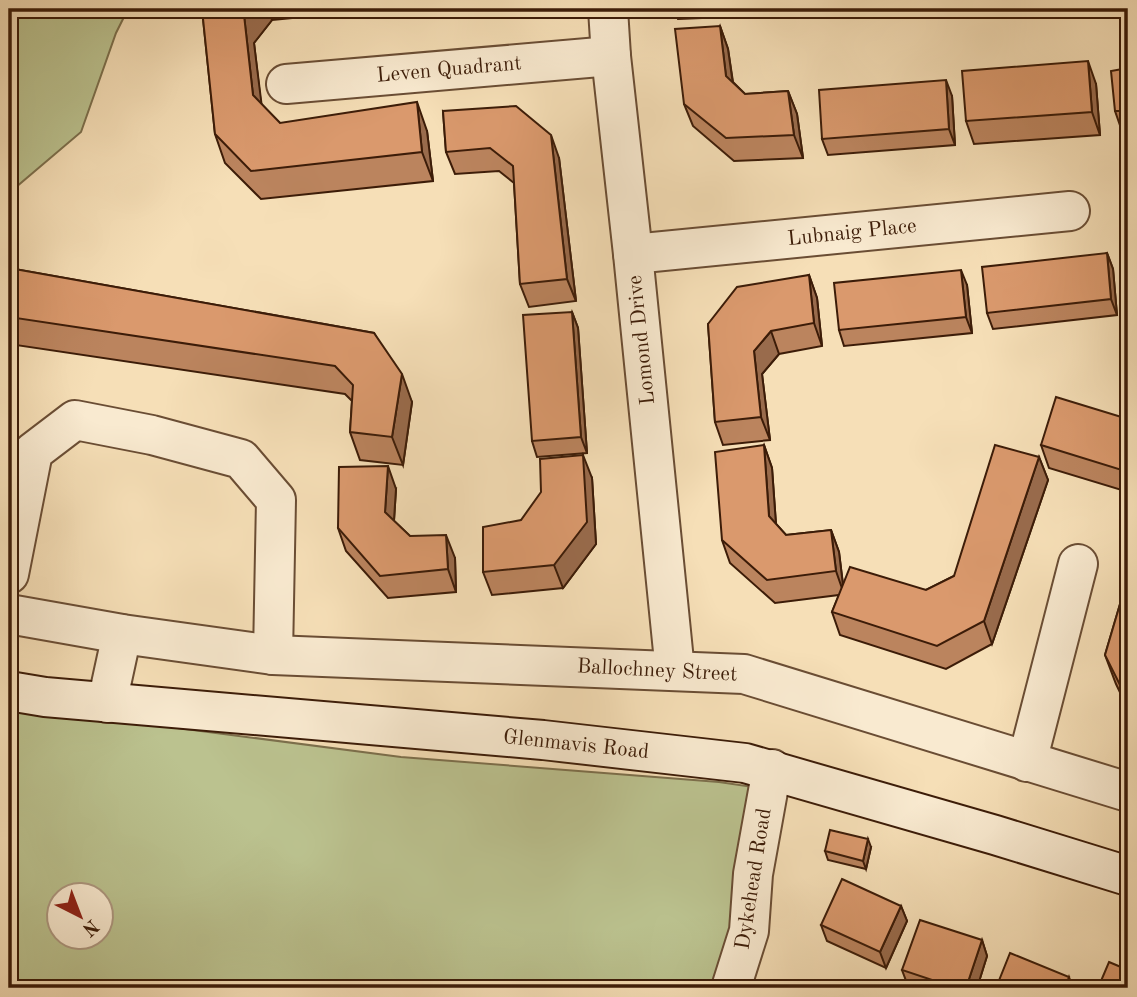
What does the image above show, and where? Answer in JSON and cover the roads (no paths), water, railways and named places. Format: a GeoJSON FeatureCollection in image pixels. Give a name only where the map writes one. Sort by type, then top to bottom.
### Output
{"type":"FeatureCollection","features":[{"type":"Feature","properties":{"kind":"street","name":"Lomond Drive"},"geometry":{"type":"LineString","coordinates":[[608,9],[675,671]]}},
{"type":"Feature","properties":{"kind":"street","name":"Leven Quadrant"},"geometry":{"type":"LineString","coordinates":[[286,84],[611,56]]}},
{"type":"Feature","properties":{"kind":"street","name":"Lubnaig Place"},"geometry":{"type":"LineString","coordinates":[[633,254],[1070,211]]}},
{"type":"Feature","properties":{"kind":"street"},"geometry":{"type":"LineString","coordinates":[[9,574],[33,452],[75,420],[152,435],[241,459],[276,500],[273,655]]}},
{"type":"Feature","properties":{"kind":"street"},"geometry":{"type":"LineString","coordinates":[[1027,762],[1078,564]]}},
{"type":"Feature","properties":{"kind":"street","name":"Ballochney Street"},"geometry":{"type":"LineString","coordinates":[[9,614],[122,634],[273,655],[744,674],[1128,792]]}},
{"type":"Feature","properties":{"kind":"street"},"geometry":{"type":"LineString","coordinates":[[107,703],[122,634]]}},
{"type":"Feature","properties":{"kind":"street","name":"Glenmavis Road"},"geometry":{"type":"LineString","coordinates":[[9,691],[107,703],[543,740],[745,763],[1128,876]]}},
{"type":"Feature","properties":{"kind":"street","name":"Dykehead Road"},"geometry":{"type":"LineString","coordinates":[[731,988],[749,931],[753,874],[772,769]]}}]}
